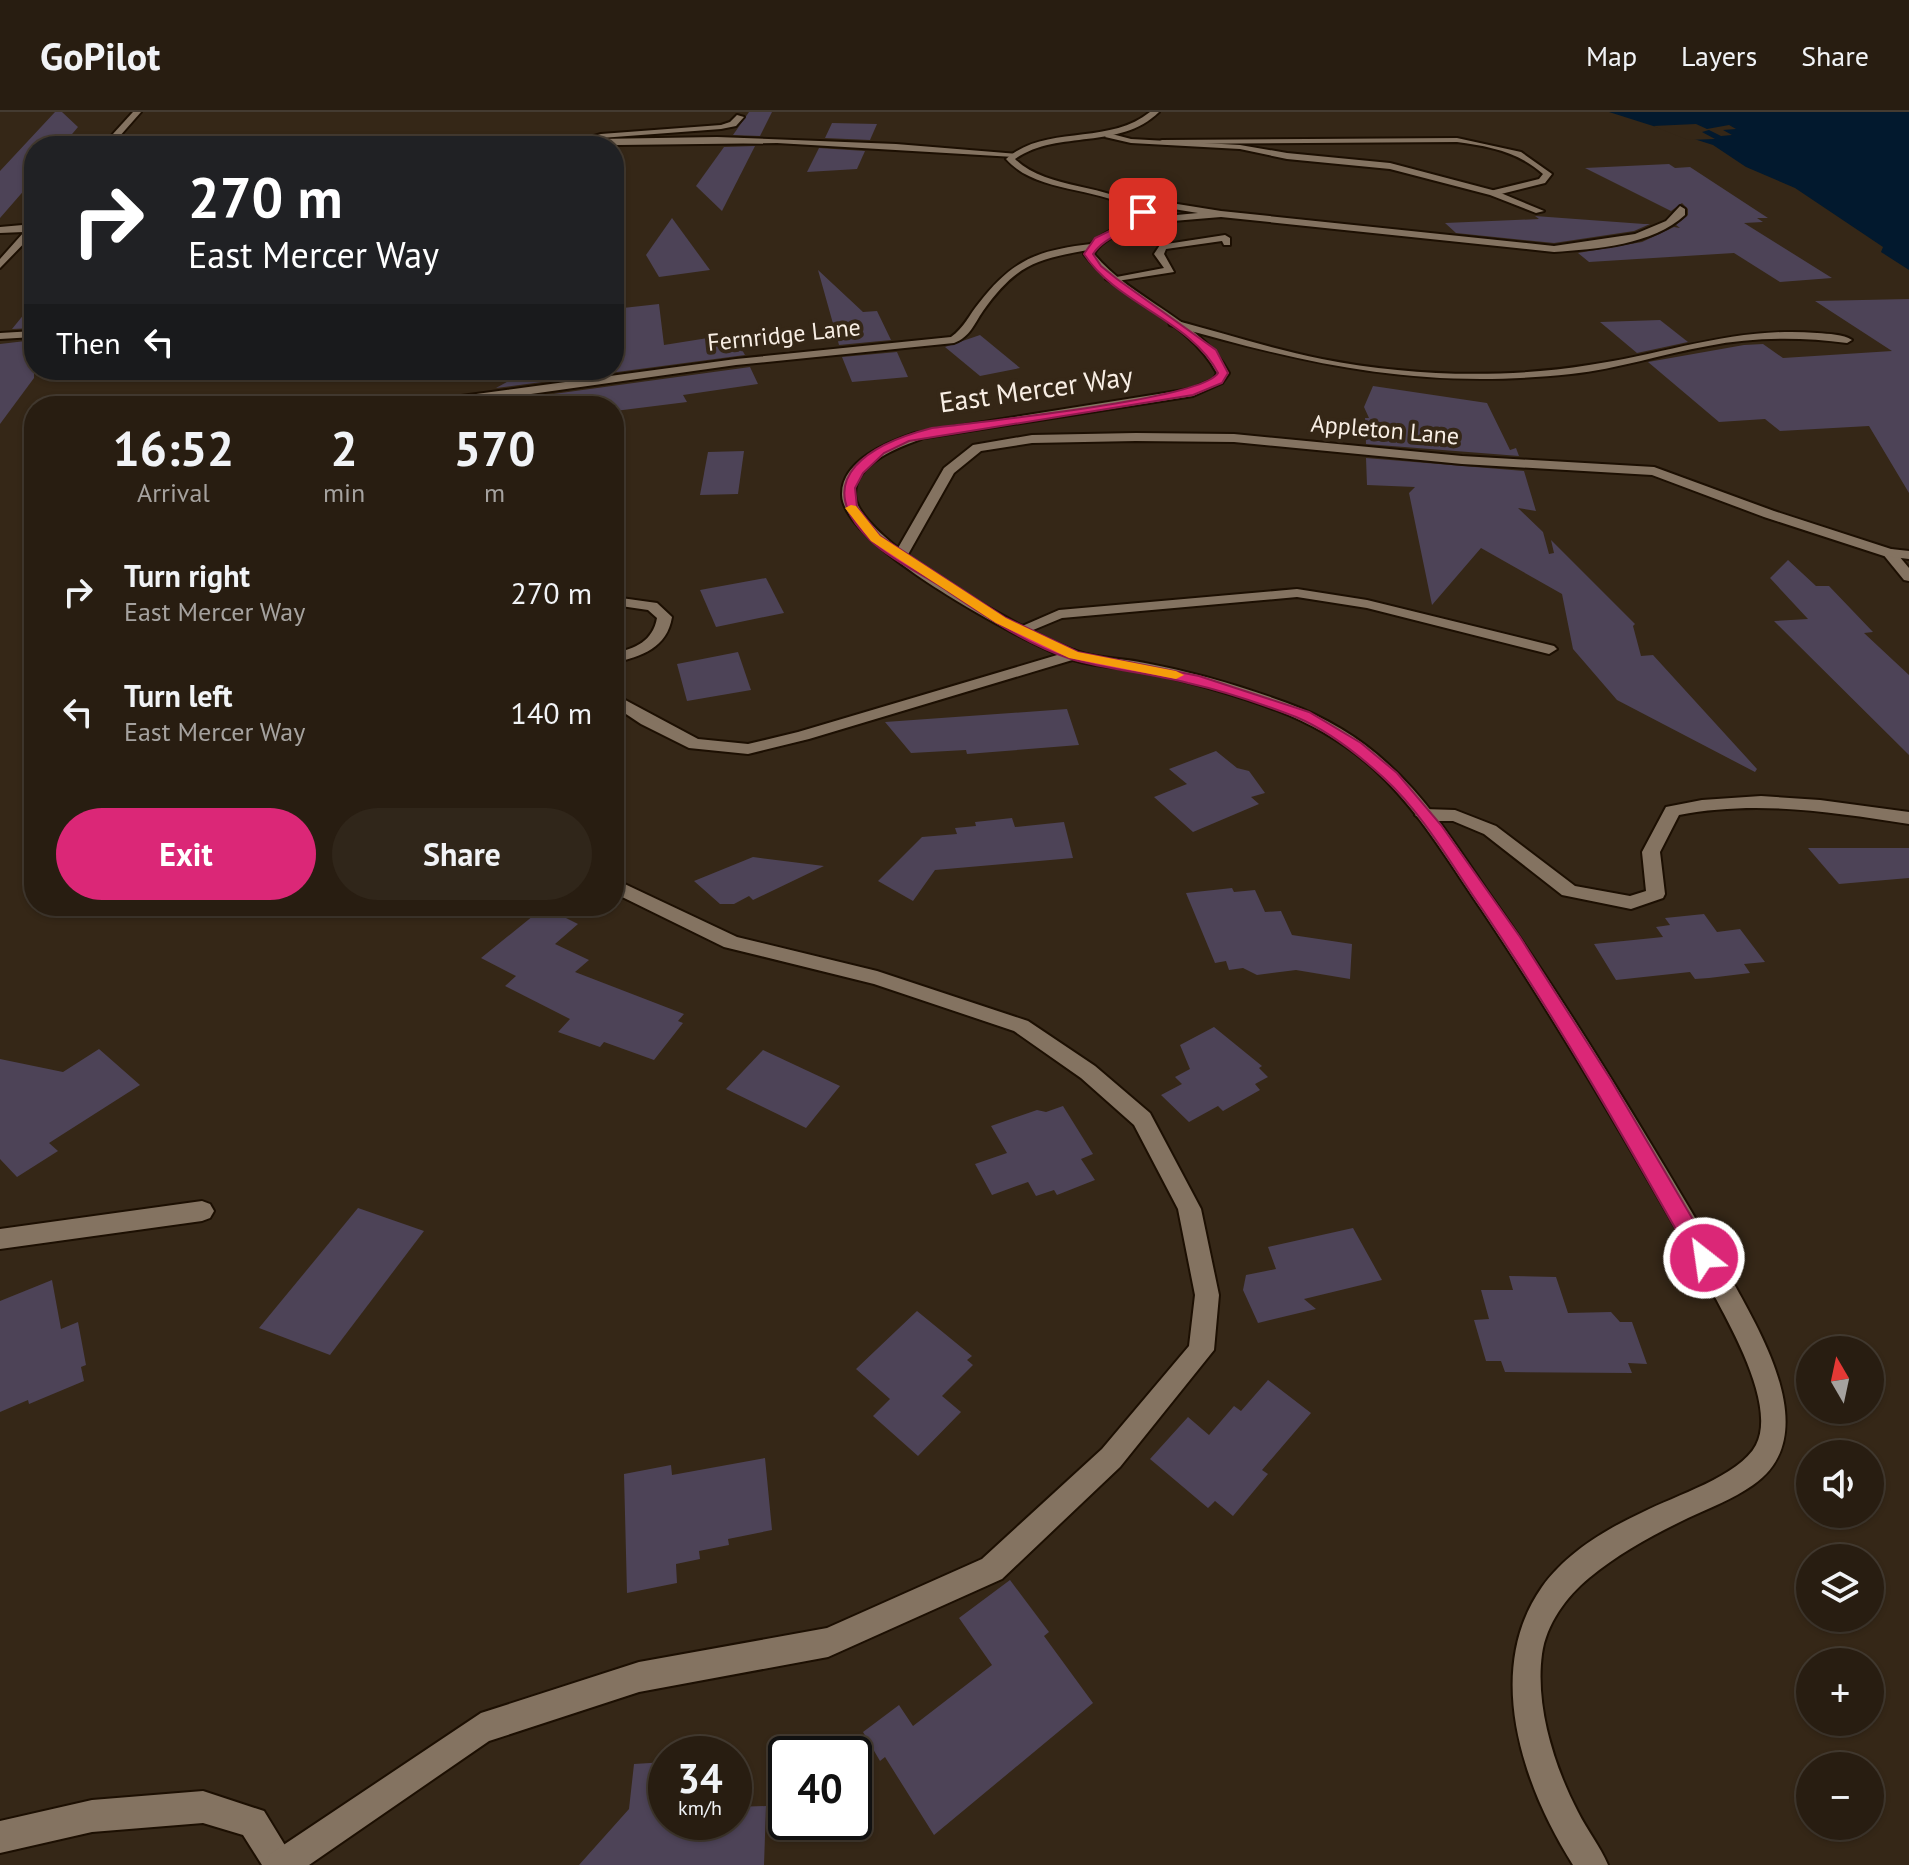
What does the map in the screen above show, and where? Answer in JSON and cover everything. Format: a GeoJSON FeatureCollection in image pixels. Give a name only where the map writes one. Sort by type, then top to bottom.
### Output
{"type":"FeatureCollection","features":[{"type":"Feature","properties":{"kind":"street"},"geometry":{"type":"LineString","coordinates":[[115,136],[137,112]]}},
{"type":"Feature","properties":{"kind":"street"},"geometry":{"type":"LineString","coordinates":[[624,144],[853,143],[1014,154],[1108,135],[1145,122],[1155,112]]}},
{"type":"Feature","properties":{"kind":"street"},"geometry":{"type":"LineString","coordinates":[[601,136],[721,127],[733,124],[740,117]]}},
{"type":"Feature","properties":{"kind":"street"},"geometry":{"type":"LineString","coordinates":[[1108,135],[1131,141],[1240,147],[1287,156],[1390,166],[1493,193],[1539,211]]}},
{"type":"Feature","properties":{"kind":"street"},"geometry":{"type":"LineString","coordinates":[[1162,142],[1477,142],[1502,148],[1542,167],[1548,174],[1542,181],[1493,193]]}},
{"type":"Feature","properties":{"kind":"street"},"geometry":{"type":"LineString","coordinates":[[1014,154],[1010,159],[1013,164],[1028,173],[1121,198],[1221,214],[1554,249],[1604,243],[1668,226],[1680,215],[1680,209]]}},
{"type":"Feature","properties":{"kind":"street"},"geometry":{"type":"LineString","coordinates":[[1121,198],[1134,203],[1143,212],[1137,221]]}},
{"type":"Feature","properties":{"kind":"street"},"geometry":{"type":"LineString","coordinates":[[1091,247],[1098,239],[1137,221],[1221,214]]}},
{"type":"Feature","properties":{"kind":"street"},"geometry":{"type":"LineString","coordinates":[[0,230],[24,229]]}},
{"type":"Feature","properties":{"kind":"street"},"geometry":{"type":"LineString","coordinates":[[0,265],[24,238]]}},
{"type":"Feature","properties":{"kind":"street"},"geometry":{"type":"LineString","coordinates":[[1111,279],[1170,270],[1159,254],[1163,247],[1225,238],[1227,243]]}},
{"type":"Feature","properties":{"kind":"street","name":"East Mercer Way"},"geometry":{"type":"LineString","coordinates":[[1091,247],[1089,254],[1097,267],[1213,352],[1223,373],[1218,381],[1193,392],[1138,403],[932,432],[905,439],[880,451],[858,471],[849,488],[851,508],[876,539],[1021,630],[1074,655],[1194,679],[1304,715],[1379,766],[1424,815],[1514,941],[1604,1085],[1733,1308],[1756,1355],[1771,1398],[1773,1436],[1761,1462],[1734,1483],[1598,1551],[1548,1597],[1527,1651],[1528,1708],[1544,1769],[1569,1831],[1592,1865]]}},
{"type":"Feature","properties":{"kind":"street","name":"Fernridge Lane"},"geometry":{"type":"LineString","coordinates":[[624,377],[736,362],[954,340],[971,327],[975,315],[1009,276],[1031,258],[1054,251],[1091,247]]}},
{"type":"Feature","properties":{"kind":"street"},"geometry":{"type":"LineString","coordinates":[[1174,323],[1312,359],[1369,370],[1432,374],[1571,371],[1631,363],[1689,346],[1750,337],[1809,335],[1847,340]]}},
{"type":"Feature","properties":{"kind":"street"},"geometry":{"type":"LineString","coordinates":[[0,336],[24,335]]}},
{"type":"Feature","properties":{"kind":"street","name":"Fernridge Lane"},"geometry":{"type":"LineString","coordinates":[[490,396],[606,380]]}},
{"type":"Feature","properties":{"kind":"street","name":"Appleton Lane"},"geometry":{"type":"LineString","coordinates":[[901,555],[949,471],[977,448],[1032,439],[1136,437],[1234,438],[1462,460],[1642,469],[1669,474],[1769,514],[1889,553],[1909,555]]}},
{"type":"Feature","properties":{"kind":"street"},"geometry":{"type":"LineString","coordinates":[[1889,553],[1909,577]]}},
{"type":"Feature","properties":{"kind":"street"},"geometry":{"type":"LineString","coordinates":[[1021,630],[1059,614],[1297,593],[1367,604],[1549,649]]}},
{"type":"Feature","properties":{"kind":"street"},"geometry":{"type":"LineString","coordinates":[[624,602],[652,606],[665,617],[664,631],[652,645],[624,655]]}},
{"type":"Feature","properties":{"kind":"street"},"geometry":{"type":"LineString","coordinates":[[624,706],[647,721],[695,744],[748,749],[803,736],[1074,655]]}},
{"type":"Feature","properties":{"kind":"street"},"geometry":{"type":"LineString","coordinates":[[1424,815],[1455,816],[1490,830],[1569,891],[1631,903],[1656,894],[1651,852],[1672,811],[1710,801],[1800,802],[1909,818]]}},
{"type":"Feature","properties":{"kind":"street"},"geometry":{"type":"LineString","coordinates":[[0,1837],[92,1816],[203,1807],[253,1822],[281,1865],[481,1728],[639,1677],[828,1642],[992,1569],[1111,1458],[1201,1350],[1207,1295],[1189,1209],[1142,1119],[1088,1072],[1021,1026],[877,978],[731,942],[624,890]]}},
{"type":"Feature","properties":{"kind":"street"},"geometry":{"type":"LineString","coordinates":[[0,1239],[202,1211]]}},
{"type":"Feature","properties":{"kind":"water"},"geometry":{"type":"Polygon","coordinates":[[[1609,112],[1909,112],[1909,270],[1881,252],[1883,247],[1795,188],[1746,167],[1713,145],[1609,112]]]}},
{"type":"Feature","properties":{"kind":"pier"},"geometry":{"type":"Polygon","coordinates":[[[1696,124],[1707,129],[1729,125],[1736,129],[1723,130],[1732,135],[1721,136],[1709,130],[1702,132],[1715,139],[1688,140],[1653,126],[1696,124]]]}},
{"type":"Feature","properties":{"kind":"building"},"geometry":{"type":"Polygon","coordinates":[[[55,112],[62,112],[78,127],[70,136],[33,136],[55,112]]]}},
{"type":"Feature","properties":{"kind":"building"},"geometry":{"type":"Polygon","coordinates":[[[749,112],[772,112],[760,136],[733,135],[749,112]]]}},
{"type":"Feature","properties":{"kind":"building"},"geometry":{"type":"Polygon","coordinates":[[[832,123],[877,124],[870,140],[825,138],[832,123]]]}},
{"type":"Feature","properties":{"kind":"building"},"geometry":{"type":"Polygon","coordinates":[[[24,145],[24,190],[0,218],[0,171],[24,145]]]}},
{"type":"Feature","properties":{"kind":"building"},"geometry":{"type":"Polygon","coordinates":[[[755,146],[722,211],[696,186],[724,147],[755,146]]]}},
{"type":"Feature","properties":{"kind":"building"},"geometry":{"type":"Polygon","coordinates":[[[819,148],[865,151],[857,169],[807,172],[819,148]]]}},
{"type":"Feature","properties":{"kind":"building"},"geometry":{"type":"Polygon","coordinates":[[[1669,164],[1675,168],[1690,167],[1768,218],[1757,218],[1763,222],[1744,223],[1832,278],[1780,282],[1734,253],[1589,262],[1578,253],[1642,242],[1674,227],[1680,228],[1676,225],[1688,215],[1688,209],[1682,203],[1671,211],[1585,168],[1669,164]]]}},
{"type":"Feature","properties":{"kind":"building"},"geometry":{"type":"Polygon","coordinates":[[[1535,216],[1650,224],[1634,231],[1554,243],[1456,233],[1445,223],[1539,219],[1535,216]]]}},
{"type":"Feature","properties":{"kind":"building"},"geometry":{"type":"Polygon","coordinates":[[[672,218],[710,270],[659,277],[646,255],[672,218]]]}},
{"type":"Feature","properties":{"kind":"building"},"geometry":{"type":"Polygon","coordinates":[[[818,270],[863,312],[877,311],[891,340],[839,345],[818,270]]]}},
{"type":"Feature","properties":{"kind":"building"},"geometry":{"type":"Polygon","coordinates":[[[1909,299],[1909,493],[1869,426],[1780,431],[1765,419],[1719,422],[1648,362],[1763,344],[1783,358],[1892,351],[1815,301],[1909,299]]]}},
{"type":"Feature","properties":{"kind":"building"},"geometry":{"type":"Polygon","coordinates":[[[659,304],[664,345],[733,334],[745,355],[624,371],[624,308],[659,304]]]}},
{"type":"Feature","properties":{"kind":"building"},"geometry":{"type":"Polygon","coordinates":[[[24,314],[24,328],[12,329],[24,314]]]}},
{"type":"Feature","properties":{"kind":"building"},"geometry":{"type":"Polygon","coordinates":[[[1660,320],[1688,342],[1637,353],[1600,322],[1660,320]]]}},
{"type":"Feature","properties":{"kind":"building"},"geometry":{"type":"Polygon","coordinates":[[[980,335],[1020,368],[980,376],[945,347],[980,335]]]}},
{"type":"Feature","properties":{"kind":"building"},"geometry":{"type":"Polygon","coordinates":[[[24,341],[24,380],[33,380],[0,424],[0,344],[24,341]]]}},
{"type":"Feature","properties":{"kind":"building"},"geometry":{"type":"Polygon","coordinates":[[[897,352],[908,377],[852,382],[842,357],[897,352]]]}},
{"type":"Feature","properties":{"kind":"building"},"geometry":{"type":"Polygon","coordinates":[[[750,367],[758,384],[683,395],[687,402],[624,410],[624,396],[540,396],[750,367]]]}},
{"type":"Feature","properties":{"kind":"building"},"geometry":{"type":"Polygon","coordinates":[[[511,380],[556,380],[496,388],[511,380]]]}},
{"type":"Feature","properties":{"kind":"building"},"geometry":{"type":"Polygon","coordinates":[[[1373,386],[1487,403],[1510,450],[1516,448],[1519,456],[1366,444],[1365,418],[1369,418],[1364,407],[1373,386]]]}},
{"type":"Feature","properties":{"kind":"building"},"geometry":{"type":"Polygon","coordinates":[[[744,451],[738,494],[700,495],[708,452],[744,451]]]}},
{"type":"Feature","properties":{"kind":"building"},"geometry":{"type":"Polygon","coordinates":[[[1366,458],[1524,471],[1536,511],[1518,508],[1543,532],[1549,554],[1554,553],[1551,540],[1635,624],[1641,656],[1653,655],[1757,769],[1755,772],[1617,700],[1573,649],[1562,594],[1481,548],[1432,605],[1409,493],[1415,487],[1367,485],[1366,458]]]}},
{"type":"Feature","properties":{"kind":"building"},"geometry":{"type":"Polygon","coordinates":[[[1788,560],[1816,586],[1829,586],[1873,632],[1864,633],[1909,675],[1909,755],[1774,621],[1808,619],[1770,578],[1788,560]]]}},
{"type":"Feature","properties":{"kind":"building"},"geometry":{"type":"Polygon","coordinates":[[[766,578],[784,613],[716,627],[700,590],[766,578]]]}},
{"type":"Feature","properties":{"kind":"building"},"geometry":{"type":"Polygon","coordinates":[[[738,652],[751,690],[687,701],[677,664],[738,652]]]}},
{"type":"Feature","properties":{"kind":"building"},"geometry":{"type":"Polygon","coordinates":[[[1067,709],[1079,745],[967,754],[966,750],[911,753],[885,722],[1067,709]]]}},
{"type":"Feature","properties":{"kind":"building"},"geometry":{"type":"Polygon","coordinates":[[[1216,751],[1237,768],[1249,771],[1265,793],[1251,797],[1259,804],[1193,832],[1154,797],[1187,784],[1169,769],[1216,751]]]}},
{"type":"Feature","properties":{"kind":"building"},"geometry":{"type":"Polygon","coordinates":[[[1012,818],[1015,827],[1064,822],[1073,858],[935,870],[913,901],[878,881],[922,837],[957,834],[955,828],[976,826],[975,822],[1012,818]]]}},
{"type":"Feature","properties":{"kind":"building"},"geometry":{"type":"Polygon","coordinates":[[[1808,848],[1909,848],[1909,878],[1839,884],[1808,848]]]}},
{"type":"Feature","properties":{"kind":"building"},"geometry":{"type":"Polygon","coordinates":[[[753,857],[824,866],[753,900],[749,896],[734,904],[720,904],[694,881],[753,857]]]}},
{"type":"Feature","properties":{"kind":"building"},"geometry":{"type":"Polygon","coordinates":[[[1232,888],[1234,892],[1255,890],[1265,912],[1281,911],[1292,935],[1352,944],[1350,979],[1296,970],[1257,975],[1243,968],[1229,970],[1226,961],[1215,963],[1186,893],[1232,888]]]}},
{"type":"Feature","properties":{"kind":"building"},"geometry":{"type":"Polygon","coordinates":[[[1704,914],[1717,932],[1740,929],[1765,962],[1744,964],[1750,973],[1709,978],[1695,979],[1690,972],[1616,980],[1594,944],[1663,937],[1656,927],[1670,925],[1665,918],[1704,914]]]}},
{"type":"Feature","properties":{"kind":"building"},"geometry":{"type":"Polygon","coordinates":[[[533,916],[562,916],[578,924],[555,944],[589,960],[575,972],[684,1014],[678,1021],[683,1023],[654,1060],[604,1042],[600,1047],[558,1032],[570,1019],[505,986],[516,976],[481,958],[533,916]]]}},
{"type":"Feature","properties":{"kind":"building"},"geometry":{"type":"Polygon","coordinates":[[[1214,1027],[1262,1066],[1259,1068],[1268,1077],[1255,1084],[1260,1090],[1223,1111],[1218,1106],[1189,1122],[1161,1095],[1182,1084],[1175,1077],[1190,1069],[1180,1045],[1214,1027]]]}},
{"type":"Feature","properties":{"kind":"building"},"geometry":{"type":"Polygon","coordinates":[[[99,1049],[140,1085],[49,1143],[58,1151],[17,1177],[0,1159],[0,1059],[63,1072],[99,1049]]]}},
{"type":"Feature","properties":{"kind":"building"},"geometry":{"type":"Polygon","coordinates":[[[763,1050],[840,1086],[806,1128],[726,1089],[763,1050]]]}},
{"type":"Feature","properties":{"kind":"building"},"geometry":{"type":"Polygon","coordinates":[[[1063,1106],[1093,1154],[1081,1159],[1095,1180],[1057,1195],[1054,1190],[1036,1196],[1028,1182],[992,1195],[975,1164],[1007,1153],[991,1126],[1037,1110],[1046,1112],[1063,1106]]]}},
{"type":"Feature","properties":{"kind":"building"},"geometry":{"type":"Polygon","coordinates":[[[358,1208],[424,1231],[330,1355],[259,1328],[358,1208]]]}},
{"type":"Feature","properties":{"kind":"building"},"geometry":{"type":"Polygon","coordinates":[[[1353,1228],[1382,1280],[1304,1299],[1316,1309],[1258,1323],[1243,1290],[1246,1275],[1276,1269],[1268,1247],[1353,1228]]]}},
{"type":"Feature","properties":{"kind":"building"},"geometry":{"type":"Polygon","coordinates":[[[1509,1276],[1556,1277],[1568,1313],[1611,1312],[1620,1322],[1632,1322],[1647,1364],[1628,1363],[1632,1373],[1505,1372],[1501,1361],[1486,1361],[1474,1320],[1489,1319],[1481,1290],[1513,1290],[1509,1276]]]}},
{"type":"Feature","properties":{"kind":"building"},"geometry":{"type":"Polygon","coordinates":[[[52,1280],[61,1329],[78,1322],[86,1365],[81,1367],[84,1381],[29,1404],[28,1400],[0,1412],[0,1301],[52,1280]]]}},
{"type":"Feature","properties":{"kind":"building"},"geometry":{"type":"Polygon","coordinates":[[[917,1311],[972,1356],[967,1360],[973,1365],[942,1396],[961,1412],[918,1456],[873,1416],[890,1399],[856,1369],[917,1311]]]}},
{"type":"Feature","properties":{"kind":"building"},"geometry":{"type":"Polygon","coordinates":[[[1268,1380],[1311,1413],[1262,1470],[1268,1474],[1233,1516],[1215,1501],[1208,1508],[1150,1459],[1188,1417],[1209,1435],[1234,1406],[1241,1411],[1268,1380]]]}},
{"type":"Feature","properties":{"kind":"building"},"geometry":{"type":"Polygon","coordinates":[[[765,1458],[772,1530],[728,1539],[729,1545],[699,1551],[700,1559],[676,1564],[677,1583],[627,1593],[624,1474],[671,1465],[672,1475],[765,1458]]]}},
{"type":"Feature","properties":{"kind":"building"},"geometry":{"type":"Polygon","coordinates":[[[1010,1580],[1049,1632],[1044,1636],[1093,1703],[934,1835],[885,1757],[880,1761],[872,1747],[872,1736],[865,1736],[863,1732],[899,1705],[913,1726],[992,1665],[959,1618],[1010,1580]]]}},
{"type":"Feature","properties":{"kind":"building"},"geometry":{"type":"Polygon","coordinates":[[[648,1763],[648,1840],[752,1840],[752,1806],[766,1806],[764,1865],[579,1865],[629,1809],[634,1764],[648,1763]]]}},
{"type":"Feature","properties":{"kind":"slow traffic"},"geometry":{"type":"LineString","coordinates":[[851,508],[876,539],[1001,620],[1074,655],[1176,675]]}},
{"type":"Feature","properties":{"kind":"route"},"geometry":{"type":"LineString","coordinates":[[1143,212],[1137,221],[1098,239],[1089,254],[1097,267],[1114,281],[1213,352],[1223,373],[1218,381],[1208,388],[1138,403],[932,432],[905,439],[880,451],[858,471],[849,488],[851,508],[876,539],[1001,620],[1074,655],[1194,679],[1304,715],[1355,747],[1391,776],[1435,828],[1514,941],[1604,1085],[1704,1258]]}}]}
